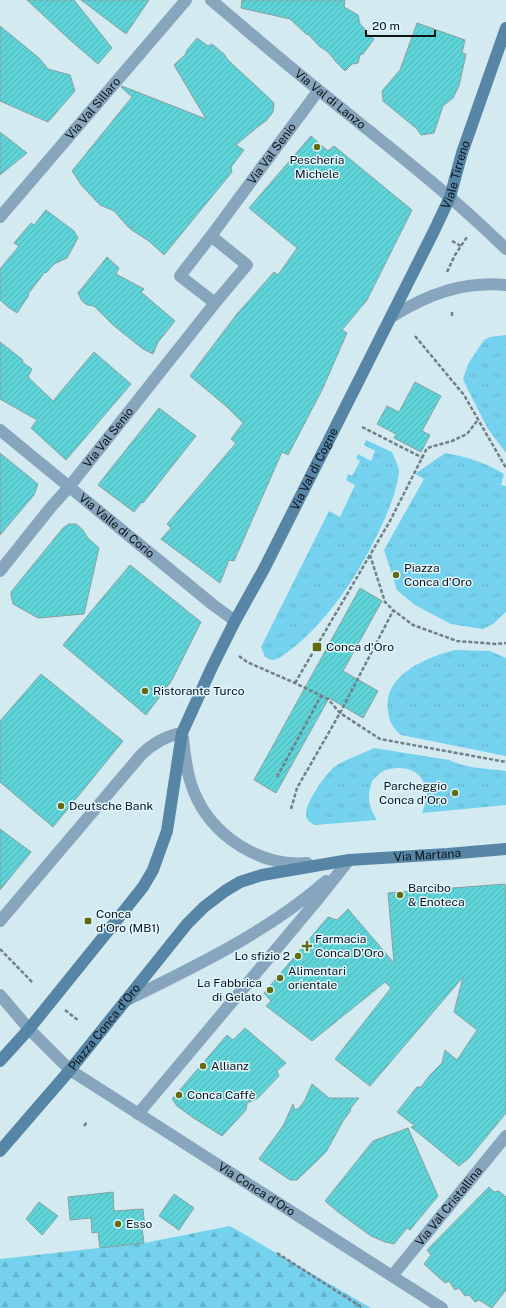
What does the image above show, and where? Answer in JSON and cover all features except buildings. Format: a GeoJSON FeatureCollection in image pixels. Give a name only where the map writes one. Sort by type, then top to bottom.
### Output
{"type":"FeatureCollection","features":[{"type":"Feature","properties":{"kind":"main road","name":"Viale Tirreno"},"geometry":{"type":"LineString","coordinates":[[393,316],[450,197],[462,153],[506,28]]}},
{"type":"Feature","properties":{"kind":"main road","name":"Via Val di Cogne"},"geometry":{"type":"LineString","coordinates":[[235,621],[265,567],[393,316]]}},
{"type":"Feature","properties":{"kind":"main road"},"geometry":{"type":"LineString","coordinates":[[0,1061],[29,1029],[143,887],[153,870],[167,831],[182,733],[208,674],[235,621]]}},
{"type":"Feature","properties":{"kind":"main road","name":"Via Martana"},"geometry":{"type":"LineString","coordinates":[[349,860],[506,849]]}},
{"type":"Feature","properties":{"kind":"main road","name":"Piazza Conca d'Oro"},"geometry":{"type":"LineString","coordinates":[[70,1070],[149,969],[191,920],[204,907],[225,891],[240,882],[262,875],[349,860]]}},
{"type":"Feature","properties":{"kind":"main road"},"geometry":{"type":"LineString","coordinates":[[0,1151],[70,1070]]}},
{"type":"Feature","properties":{"kind":"street","name":"Via Val Sillaro"},"geometry":{"type":"LineString","coordinates":[[0,217],[186,0]]}},
{"type":"Feature","properties":{"kind":"street","name":"Via Val di Lanzo"},"geometry":{"type":"LineString","coordinates":[[211,0],[318,90],[450,197],[479,222],[506,249]]}},
{"type":"Feature","properties":{"kind":"street","name":"Via Val Senio"},"geometry":{"type":"LineString","coordinates":[[215,304],[180,276],[318,90]]}},
{"type":"Feature","properties":{"kind":"street","name":"Via Val Senio"},"geometry":{"type":"LineString","coordinates":[[0,571],[247,265],[211,236]]}},
{"type":"Feature","properties":{"kind":"street"},"geometry":{"type":"LineString","coordinates":[[393,316],[431,295],[449,289],[478,285],[506,285]]}},
{"type":"Feature","properties":{"kind":"street","name":"Via Valle di Corio"},"geometry":{"type":"LineString","coordinates":[[0,430],[206,599],[235,621]]}},
{"type":"Feature","properties":{"kind":"street"},"geometry":{"type":"LineString","coordinates":[[0,922],[141,755],[159,740],[175,734],[182,733],[188,770],[194,793],[206,814],[220,830],[232,840],[257,855],[280,863],[296,864],[349,860]]}},
{"type":"Feature","properties":{"kind":"street"},"geometry":{"type":"LineString","coordinates":[[125,1001],[210,959],[264,926],[315,890],[349,860]]}},
{"type":"Feature","properties":{"kind":"street"},"geometry":{"type":"LineString","coordinates":[[138,1114],[349,860]]}},
{"type":"Feature","properties":{"kind":"street"},"geometry":{"type":"LineString","coordinates":[[0,995],[29,1029]]}},
{"type":"Feature","properties":{"kind":"street","name":"Piazza Conca d'Oro"},"geometry":{"type":"LineString","coordinates":[[29,1029],[70,1070]]}},
{"type":"Feature","properties":{"kind":"street","name":"Via Conca d'Oro"},"geometry":{"type":"LineString","coordinates":[[70,1070],[442,1308]]}},
{"type":"Feature","properties":{"kind":"street","name":"Via Val Cristallina"},"geometry":{"type":"LineString","coordinates":[[392,1276],[506,1136]]}},
{"type":"Feature","properties":{"kind":"path"},"geometry":{"type":"LineString","coordinates":[[447,272],[468,235]]}},
{"type":"Feature","properties":{"kind":"path"},"geometry":{"type":"LineString","coordinates":[[452,241],[461,246]]}},
{"type":"Feature","properties":{"kind":"path"},"geometry":{"type":"LineString","coordinates":[[452,312],[452,318]]}},
{"type":"Feature","properties":{"kind":"path"},"geometry":{"type":"LineString","coordinates":[[415,336],[464,395],[506,468]]}},
{"type":"Feature","properties":{"kind":"path"},"geometry":{"type":"LineString","coordinates":[[295,683],[390,522],[428,448],[452,441],[467,434],[478,421]]}},
{"type":"Feature","properties":{"kind":"path"},"geometry":{"type":"LineString","coordinates":[[362,427],[423,458]]}},
{"type":"Feature","properties":{"kind":"path"},"geometry":{"type":"LineString","coordinates":[[370,555],[385,602],[413,626],[457,641],[496,644],[506,643]]}},
{"type":"Feature","properties":{"kind":"path"},"geometry":{"type":"LineString","coordinates":[[291,809],[297,788],[340,713],[393,610]]}},
{"type":"Feature","properties":{"kind":"path"},"geometry":{"type":"LineString","coordinates":[[239,656],[247,662],[328,699],[340,713],[380,739],[506,762]]}},
{"type":"Feature","properties":{"kind":"path"},"geometry":{"type":"LineString","coordinates":[[277,777],[321,696]]}},
{"type":"Feature","properties":{"kind":"path"},"geometry":{"type":"LineString","coordinates":[[0,949],[33,983]]}},
{"type":"Feature","properties":{"kind":"path"},"geometry":{"type":"LineString","coordinates":[[62,1007],[79,1021]]}},
{"type":"Feature","properties":{"kind":"path"},"geometry":{"type":"LineString","coordinates":[[84,1126],[87,1122]]}},
{"type":"Feature","properties":{"kind":"path"},"geometry":{"type":"LineString","coordinates":[[277,1252],[363,1308]]}},
{"type":"Feature","properties":{"kind":"green space"},"geometry":{"type":"Polygon","coordinates":[[[506,335],[506,453],[488,429],[463,379],[468,364],[484,340],[490,337],[506,335]]]}},
{"type":"Feature","properties":{"kind":"green space"},"geometry":{"type":"Polygon","coordinates":[[[366,440],[392,452],[399,470],[398,481],[390,507],[382,525],[358,571],[338,601],[314,628],[286,654],[280,658],[272,660],[268,659],[265,657],[261,647],[329,511],[340,517],[355,485],[346,480],[348,474],[352,476],[360,461],[356,458],[358,454],[371,461],[375,451],[364,445],[366,440]]]}},
{"type":"Feature","properties":{"kind":"green space"},"geometry":{"type":"Polygon","coordinates":[[[445,453],[476,460],[504,474],[501,485],[506,486],[506,612],[493,624],[483,629],[451,624],[415,605],[397,590],[384,550],[424,479],[415,474],[445,453]]]}},
{"type":"Feature","properties":{"kind":"green space"},"geometry":{"type":"Polygon","coordinates":[[[455,650],[490,651],[506,658],[506,756],[401,735],[395,730],[392,724],[388,711],[388,698],[392,687],[399,678],[420,663],[432,657],[455,650]]]}},
{"type":"Feature","properties":{"kind":"green space"},"geometry":{"type":"Polygon","coordinates":[[[374,748],[449,760],[470,767],[506,771],[506,805],[422,813],[426,796],[426,789],[423,780],[415,772],[404,768],[398,768],[384,771],[372,781],[369,792],[369,801],[377,820],[315,825],[310,822],[306,816],[309,802],[328,773],[337,765],[346,760],[374,748]]]}},
{"type":"Feature","properties":{"kind":"green space"},"geometry":{"type":"Polygon","coordinates":[[[230,1226],[371,1308],[0,1308],[0,1259],[144,1243],[230,1226]]]}},
{"type":"Feature","properties":{"kind":"place","name":"Pescheria Michele"},"geometry":{"type":"Point","coordinates":[317,147]}},
{"type":"Feature","properties":{"kind":"place","name":"Piazza Conca d'Oro"},"geometry":{"type":"Point","coordinates":[396,575]}},
{"type":"Feature","properties":{"kind":"place","name":"Conca d'Oro"},"geometry":{"type":"Point","coordinates":[317,647]}},
{"type":"Feature","properties":{"kind":"place","name":"Ristorante Turco"},"geometry":{"type":"Point","coordinates":[145,691]}},
{"type":"Feature","properties":{"kind":"place","name":"Parcheggio Conca d'Oro"},"geometry":{"type":"Point","coordinates":[455,793]}},
{"type":"Feature","properties":{"kind":"place","name":"Deutsche Bank"},"geometry":{"type":"Point","coordinates":[61,806]}},
{"type":"Feature","properties":{"kind":"place","name":"Barcibo & Enoteca"},"geometry":{"type":"Point","coordinates":[400,895]}},
{"type":"Feature","properties":{"kind":"place","name":"Conca d'Oro (MB1)"},"geometry":{"type":"Point","coordinates":[88,921]}},
{"type":"Feature","properties":{"kind":"place","name":"Farmacia Conca D’Oro"},"geometry":{"type":"Point","coordinates":[307,946]}},
{"type":"Feature","properties":{"kind":"place","name":"Lo sfizio 2"},"geometry":{"type":"Point","coordinates":[298,956]}},
{"type":"Feature","properties":{"kind":"place","name":"Alimentari orientale"},"geometry":{"type":"Point","coordinates":[280,978]}},
{"type":"Feature","properties":{"kind":"place","name":"La Fabbrica di Gelato"},"geometry":{"type":"Point","coordinates":[270,990]}},
{"type":"Feature","properties":{"kind":"place","name":"Allianz"},"geometry":{"type":"Point","coordinates":[203,1066]}},
{"type":"Feature","properties":{"kind":"place","name":"Conca Caffè"},"geometry":{"type":"Point","coordinates":[179,1095]}},
{"type":"Feature","properties":{"kind":"place","name":"Esso"},"geometry":{"type":"Point","coordinates":[118,1224]}}]}
